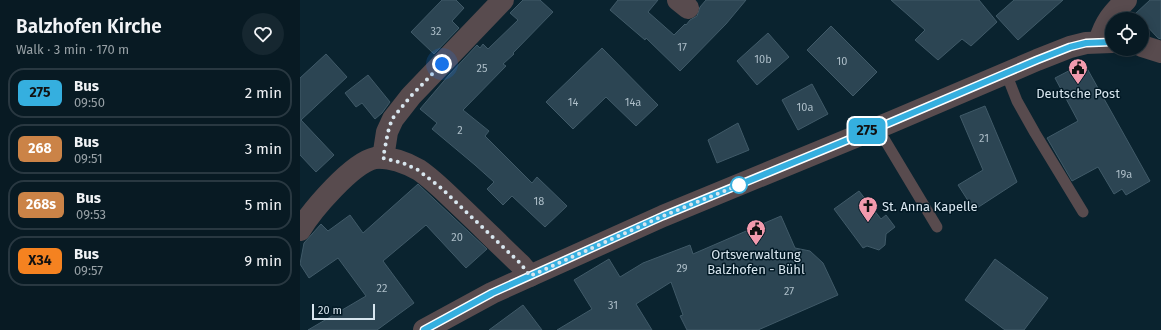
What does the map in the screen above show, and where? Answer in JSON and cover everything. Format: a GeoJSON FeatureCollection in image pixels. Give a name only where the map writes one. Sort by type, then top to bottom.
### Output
{"type":"FeatureCollection","features":[{"type":"Feature","properties":{"kind":"street"},"geometry":{"type":"LineString","coordinates":[[383,158],[392,119],[416,91],[503,0]]}},
{"type":"Feature","properties":{"kind":"street"},"geometry":{"type":"LineString","coordinates":[[1114,12],[1126,0]]}},
{"type":"Feature","properties":{"kind":"street"},"geometry":{"type":"LineString","coordinates":[[1105,24],[1103,27],[1105,37]]}},
{"type":"Feature","properties":{"kind":"street"},"geometry":{"type":"LineString","coordinates":[[424,330],[492,293],[663,216],[1070,47],[1105,42]]}},
{"type":"Feature","properties":{"kind":"street"},"geometry":{"type":"LineString","coordinates":[[1149,48],[1161,52]]}},
{"type":"Feature","properties":{"kind":"street"},"geometry":{"type":"LineString","coordinates":[[300,230],[340,182],[367,161],[376,158],[383,158],[403,163],[418,170],[440,187],[521,264],[530,276]]}},
{"type":"Feature","properties":{"kind":"lane"},"geometry":{"type":"LineString","coordinates":[[1006,73],[1018,101],[1035,133],[1083,212]]}},
{"type":"Feature","properties":{"kind":"lane"},"geometry":{"type":"LineString","coordinates":[[877,127],[937,227]]}},
{"type":"Feature","properties":{"kind":"building"},"geometry":{"type":"Polygon","coordinates":[[[442,0],[456,0],[464,8],[452,21],[459,28],[434,54],[411,32],[442,0]]]}},
{"type":"Feature","properties":{"kind":"building"},"geometry":{"type":"Polygon","coordinates":[[[523,0],[540,0],[553,12],[503,64],[506,66],[463,110],[489,131],[485,136],[532,183],[537,177],[567,206],[545,227],[512,196],[503,205],[487,189],[494,182],[432,129],[437,123],[420,109],[477,45],[480,48],[483,44],[488,49],[518,20],[510,13],[523,0]]]}},
{"type":"Feature","properties":{"kind":"building"},"geometry":{"type":"Polygon","coordinates":[[[618,0],[658,0],[648,12],[674,35],[685,24],[686,25],[690,20],[697,16],[700,7],[706,0],[746,0],[726,24],[680,71],[646,38],[645,40],[610,10],[618,0]]]}},
{"type":"Feature","properties":{"kind":"building"},"geometry":{"type":"Polygon","coordinates":[[[891,0],[979,0],[997,22],[971,46],[962,39],[938,60],[915,40],[925,30],[891,0]]]}},
{"type":"Feature","properties":{"kind":"building"},"geometry":{"type":"Polygon","coordinates":[[[1014,0],[1063,0],[1018,40],[996,16],[1014,0]]]}},
{"type":"Feature","properties":{"kind":"building"},"geometry":{"type":"Polygon","coordinates":[[[1150,0],[1161,0],[1161,39],[1158,38],[1149,28],[1149,12],[1137,12],[1150,0]]]}},
{"type":"Feature","properties":{"kind":"building"},"geometry":{"type":"Polygon","coordinates":[[[831,26],[877,72],[853,96],[807,50],[831,26]]]}},
{"type":"Feature","properties":{"kind":"building"},"geometry":{"type":"Polygon","coordinates":[[[768,33],[789,57],[757,85],[737,61],[768,33]]]}},
{"type":"Feature","properties":{"kind":"building"},"geometry":{"type":"Polygon","coordinates":[[[602,48],[658,105],[636,126],[606,97],[573,129],[546,102],[602,48]]]}},
{"type":"Feature","properties":{"kind":"building"},"geometry":{"type":"Polygon","coordinates":[[[326,54],[347,77],[301,120],[334,155],[316,172],[300,155],[300,78],[326,54]]]}},
{"type":"Feature","properties":{"kind":"building"},"geometry":{"type":"Polygon","coordinates":[[[1084,63],[1150,181],[1126,195],[1122,189],[1114,194],[1098,167],[1072,181],[1047,138],[1078,121],[1055,78],[1084,63]]]}},
{"type":"Feature","properties":{"kind":"building"},"geometry":{"type":"Polygon","coordinates":[[[368,75],[390,102],[382,113],[375,119],[362,103],[356,107],[345,93],[368,75]]]}},
{"type":"Feature","properties":{"kind":"building"},"geometry":{"type":"Polygon","coordinates":[[[812,84],[828,114],[798,130],[782,100],[812,84]]]}},
{"type":"Feature","properties":{"kind":"building"},"geometry":{"type":"Polygon","coordinates":[[[985,106],[1017,182],[974,210],[958,185],[983,170],[960,116],[985,106]]]}},
{"type":"Feature","properties":{"kind":"building"},"geometry":{"type":"Polygon","coordinates":[[[738,123],[749,150],[717,163],[708,140],[738,123]]]}},
{"type":"Feature","properties":{"kind":"building"},"geometry":{"type":"Polygon","coordinates":[[[418,184],[487,249],[466,268],[426,225],[383,261],[414,303],[377,330],[308,330],[366,296],[338,258],[309,278],[300,264],[304,243],[321,224],[328,231],[350,215],[363,233],[418,184]]]}},
{"type":"Feature","properties":{"kind":"building","name":"St. Anna Kapelle"},"geometry":{"type":"Polygon","coordinates":[[[859,191],[881,219],[886,215],[895,227],[886,234],[885,245],[879,250],[867,246],[863,248],[834,209],[859,191]]]}},
{"type":"Feature","properties":{"kind":"building"},"geometry":{"type":"Polygon","coordinates":[[[781,216],[795,248],[810,251],[823,263],[838,295],[758,330],[687,330],[680,316],[683,315],[671,282],[636,304],[652,330],[557,330],[592,309],[574,280],[609,259],[620,277],[643,263],[690,245],[693,254],[781,216]]]}},
{"type":"Feature","properties":{"kind":"building"},"geometry":{"type":"Polygon","coordinates":[[[995,259],[1048,298],[1024,330],[1005,330],[965,300],[995,259]]]}},
{"type":"Feature","properties":{"kind":"building"},"geometry":{"type":"Polygon","coordinates":[[[523,305],[542,330],[489,330],[523,305]]]}},
{"type":"Feature","properties":{"kind":"bus line","name":"275"},"geometry":{"type":"LineString","coordinates":[[424,330],[492,293],[663,216],[1070,47],[1086,43],[1105,42]]}},
{"type":"Feature","properties":{"kind":"place","name":"Deutsche Post"},"geometry":{"type":"Point","coordinates":[1078,85]}},
{"type":"Feature","properties":{"kind":"place","name":"St. Anna Kapelle"},"geometry":{"type":"Point","coordinates":[868,223]}},
{"type":"Feature","properties":{"kind":"place","name":"Ortsverwaltung Balzhofen - Bühl"},"geometry":{"type":"Point","coordinates":[756,246]}},
{"type":"Feature","properties":{"kind":"route"},"geometry":{"type":"LineString","coordinates":[[442,64],[411,96],[392,119],[383,158],[392,159],[418,170],[440,187],[521,264],[530,276],[663,216],[739,185]]}}]}
